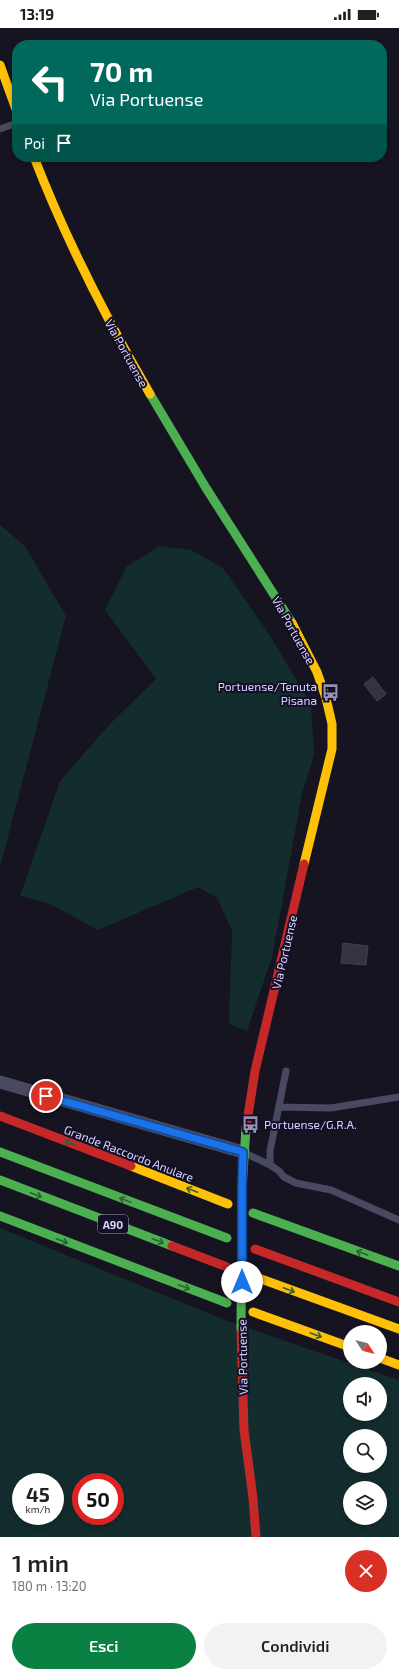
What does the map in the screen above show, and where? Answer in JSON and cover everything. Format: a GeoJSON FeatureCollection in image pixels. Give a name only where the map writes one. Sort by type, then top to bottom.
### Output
{"type":"FeatureCollection","features":[{"type":"Feature","properties":{"kind":"main road"},"geometry":{"type":"LineString","coordinates":[[0,65],[12,98]]}},
{"type":"Feature","properties":{"kind":"main road","name":"Via Portuense"},"geometry":{"type":"LineString","coordinates":[[36,162],[64,232],[112,328],[183,451],[278,599],[309,653],[318,673],[331,720],[334,738],[256,1071],[246,1121],[242,1189],[244,1430],[253,1498],[256,1537]]}},
{"type":"Feature","properties":{"kind":"main road","name":"Grande Raccordo Anulare"},"geometry":{"type":"LineString","coordinates":[[0,1116],[228,1204]]}},
{"type":"Feature","properties":{"kind":"main road","name":"A90"},"geometry":{"type":"LineString","coordinates":[[0,1152],[227,1238]]}},
{"type":"Feature","properties":{"kind":"main road","name":"A90"},"geometry":{"type":"LineString","coordinates":[[0,1180],[227,1267]]}},
{"type":"Feature","properties":{"kind":"main road"},"geometry":{"type":"LineString","coordinates":[[253,1213],[399,1266]]}},
{"type":"Feature","properties":{"kind":"main road"},"geometry":{"type":"LineString","coordinates":[[0,1216],[227,1303]]}},
{"type":"Feature","properties":{"kind":"main road"},"geometry":{"type":"LineString","coordinates":[[255,1249],[399,1302]]}},
{"type":"Feature","properties":{"kind":"main road"},"geometry":{"type":"LineString","coordinates":[[253,1276],[399,1330]]}},
{"type":"Feature","properties":{"kind":"main road"},"geometry":{"type":"LineString","coordinates":[[253,1312],[343,1344]]}},
{"type":"Feature","properties":{"kind":"main road"},"geometry":{"type":"LineString","coordinates":[[387,1361],[399,1365]]}},
{"type":"Feature","properties":{"kind":"street"},"geometry":{"type":"LineString","coordinates":[[0,1082],[243,1152]]}},
{"type":"Feature","properties":{"kind":"lane"},"geometry":{"type":"LineString","coordinates":[[0,129],[12,125]]}},
{"type":"Feature","properties":{"kind":"lane"},"geometry":{"type":"LineString","coordinates":[[270,1166],[270,1151],[286,1071]]}},
{"type":"Feature","properties":{"kind":"lane"},"geometry":{"type":"LineString","coordinates":[[279,1108],[331,1108],[399,1097]]}},
{"type":"Feature","properties":{"kind":"lane"},"geometry":{"type":"LineString","coordinates":[[243,1152],[279,1171],[284,1177],[296,1183],[331,1190],[399,1220]]}},
{"type":"Feature","properties":{"kind":"green space"},"geometry":{"type":"Polygon","coordinates":[[[0,525],[25,546],[66,616],[0,867],[0,525]]]}},
{"type":"Feature","properties":{"kind":"green space"},"geometry":{"type":"Polygon","coordinates":[[[160,546],[191,550],[223,568],[269,634],[311,704],[314,755],[302,794],[272,957],[247,1031],[229,1024],[232,930],[217,898],[198,887],[98,930],[48,903],[20,896],[60,781],[110,724],[156,679],[105,610],[126,567],[160,546]]]}},
{"type":"Feature","properties":{"kind":"green space"},"geometry":{"type":"Polygon","coordinates":[[[0,1228],[230,1322],[343,1361],[343,1369],[367,1369],[399,1380],[399,1537],[0,1537],[0,1228]]]}},
{"type":"Feature","properties":{"kind":"building"},"geometry":{"type":"Polygon","coordinates":[[[373,677],[386,694],[377,701],[364,684],[373,677]]]}},
{"type":"Feature","properties":{"kind":"building"},"geometry":{"type":"Polygon","coordinates":[[[343,943],[368,946],[366,965],[341,963],[343,943]]]}},
{"type":"Feature","properties":{"kind":"traffic: fast"},"geometry":{"type":"LineString","coordinates":[[150,394],[206,488],[292,623]]}},
{"type":"Feature","properties":{"kind":"traffic: fast"},"geometry":{"type":"LineString","coordinates":[[242,1189],[246,1128]]}},
{"type":"Feature","properties":{"kind":"traffic: fast"},"geometry":{"type":"LineString","coordinates":[[0,1152],[227,1238]]}},
{"type":"Feature","properties":{"kind":"traffic: fast"},"geometry":{"type":"LineString","coordinates":[[0,1180],[172,1246]]}},
{"type":"Feature","properties":{"kind":"traffic: fast"},"geometry":{"type":"LineString","coordinates":[[241,1328],[242,1189]]}},
{"type":"Feature","properties":{"kind":"traffic: fast"},"geometry":{"type":"LineString","coordinates":[[253,1213],[399,1266]]}},
{"type":"Feature","properties":{"kind":"traffic: fast"},"geometry":{"type":"LineString","coordinates":[[0,1216],[227,1303]]}},
{"type":"Feature","properties":{"kind":"traffic: slow"},"geometry":{"type":"LineString","coordinates":[[0,65],[12,98]]}},
{"type":"Feature","properties":{"kind":"traffic: slow"},"geometry":{"type":"LineString","coordinates":[[36,162],[73,248],[118,337],[150,394]]}},
{"type":"Feature","properties":{"kind":"traffic: slow"},"geometry":{"type":"LineString","coordinates":[[292,623],[317,672],[326,698],[332,724],[332,749],[304,864]]}},
{"type":"Feature","properties":{"kind":"traffic: slow"},"geometry":{"type":"LineString","coordinates":[[131,1166],[228,1204]]}},
{"type":"Feature","properties":{"kind":"traffic: slow"},"geometry":{"type":"LineString","coordinates":[[253,1276],[399,1329]]}},
{"type":"Feature","properties":{"kind":"traffic: slow"},"geometry":{"type":"LineString","coordinates":[[253,1312],[343,1344]]}},
{"type":"Feature","properties":{"kind":"traffic: slow"},"geometry":{"type":"LineString","coordinates":[[387,1361],[399,1365]]}},
{"type":"Feature","properties":{"kind":"traffic: jam"},"geometry":{"type":"LineString","coordinates":[[246,1128],[255,1071],[304,864]]}},
{"type":"Feature","properties":{"kind":"traffic: jam"},"geometry":{"type":"LineString","coordinates":[[0,1116],[131,1166]]}},
{"type":"Feature","properties":{"kind":"traffic: jam"},"geometry":{"type":"LineString","coordinates":[[172,1246],[227,1267]]}},
{"type":"Feature","properties":{"kind":"traffic: jam"},"geometry":{"type":"LineString","coordinates":[[255,1249],[399,1302]]}},
{"type":"Feature","properties":{"kind":"traffic: jam"},"geometry":{"type":"LineString","coordinates":[[241,1328],[244,1430],[253,1498],[256,1537]]}},
{"type":"Feature","properties":{"kind":"place","name":"Portuense/Tenuta Pisana"},"geometry":{"type":"Point","coordinates":[330,693]}},
{"type":"Feature","properties":{"kind":"place","name":"Portuense/G.R.A."},"geometry":{"type":"Point","coordinates":[251,1124]}},
{"type":"Feature","properties":{"kind":"route"},"geometry":{"type":"LineString","coordinates":[[46,1096],[243,1152],[242,1282]]}}]}
